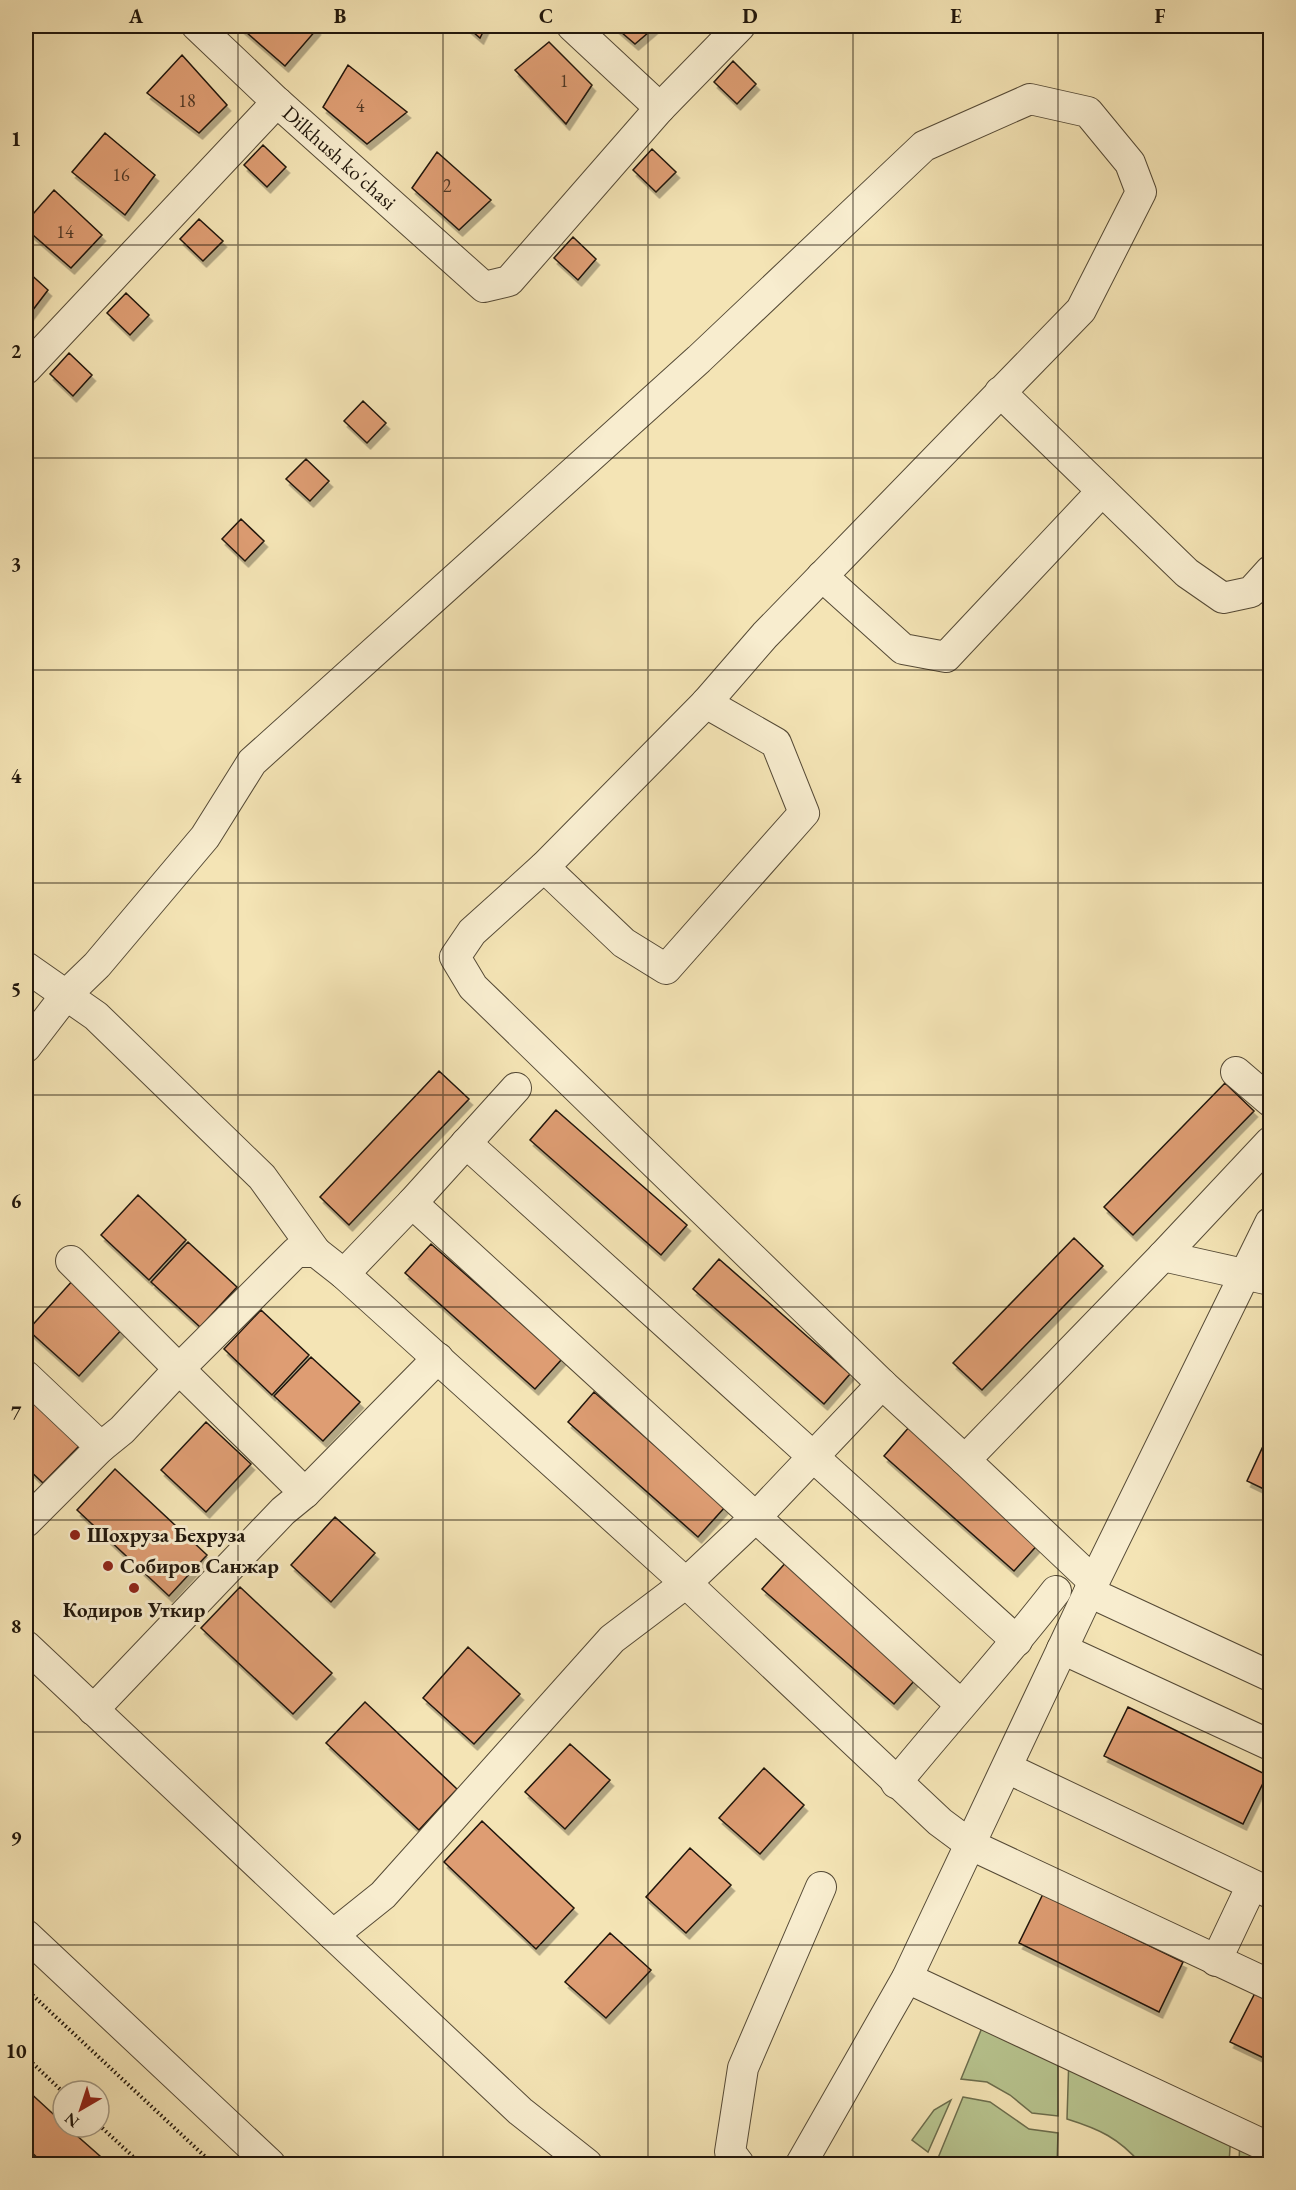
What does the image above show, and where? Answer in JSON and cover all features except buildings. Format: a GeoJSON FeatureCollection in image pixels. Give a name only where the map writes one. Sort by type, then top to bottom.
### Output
{"type":"FeatureCollection","features":[{"type":"Feature","properties":{"kind":"street","name":"Dilkhush ko'chasi"},"geometry":{"type":"LineString","coordinates":[[197,26],[277,102],[484,287],[509,281],[660,108]]}},
{"type":"Feature","properties":{"kind":"street"},"geometry":{"type":"LineString","coordinates":[[572,26],[660,108],[740,26]]}},
{"type":"Feature","properties":{"kind":"street"},"geometry":{"type":"LineString","coordinates":[[26,1047],[66,995],[97,965],[205,837],[252,762],[699,359],[924,146],[1030,99],[1088,112],[1130,163],[1141,192],[1081,310],[765,634],[706,703],[544,867],[472,932],[455,957],[473,987],[882,1384],[965,1460],[1091,1587],[1270,1676]]}},
{"type":"Feature","properties":{"kind":"street"},"geometry":{"type":"LineString","coordinates":[[26,369],[277,102]]}},
{"type":"Feature","properties":{"kind":"street"},"geometry":{"type":"LineString","coordinates":[[1000,392],[1186,573],[1223,598],[1251,592],[1270,571]]}},
{"type":"Feature","properties":{"kind":"street"},"geometry":{"type":"LineString","coordinates":[[822,576],[903,649],[946,657],[1102,491]]}},
{"type":"Feature","properties":{"kind":"street"},"geometry":{"type":"LineString","coordinates":[[544,867],[624,943],[666,969],[804,813],[776,743],[706,703]]}},
{"type":"Feature","properties":{"kind":"street"},"geometry":{"type":"LineString","coordinates":[[26,967],[96,1016],[262,1177],[316,1252],[438,1358],[686,1583],[940,1822],[971,1845],[1270,1985]]}},
{"type":"Feature","properties":{"kind":"street"},"geometry":{"type":"LineString","coordinates":[[1236,1072],[1270,1101]]}},
{"type":"Feature","properties":{"kind":"street"},"geometry":{"type":"LineString","coordinates":[[344,1274],[516,1088]]}},
{"type":"Feature","properties":{"kind":"street"},"geometry":{"type":"LineString","coordinates":[[965,1460],[1270,1142]]}},
{"type":"Feature","properties":{"kind":"street"},"geometry":{"type":"LineString","coordinates":[[466,1143],[1017,1641]]}},
{"type":"Feature","properties":{"kind":"street"},"geometry":{"type":"LineString","coordinates":[[412,1203],[960,1704]]}},
{"type":"Feature","properties":{"kind":"street"},"geometry":{"type":"LineString","coordinates":[[805,2164],[907,1978],[1091,1587],[1258,1277],[1270,1223]]}},
{"type":"Feature","properties":{"kind":"street"},"geometry":{"type":"LineString","coordinates":[[26,1522],[101,1447],[122,1430],[179,1369],[296,1252],[316,1252]]}},
{"type":"Feature","properties":{"kind":"street"},"geometry":{"type":"LineString","coordinates":[[1163,1256],[1258,1277]]}},
{"type":"Feature","properties":{"kind":"street"},"geometry":{"type":"LineString","coordinates":[[71,1261],[305,1493]]}},
{"type":"Feature","properties":{"kind":"street"},"geometry":{"type":"LineString","coordinates":[[93,1710],[283,1511],[305,1493],[438,1358]]}},
{"type":"Feature","properties":{"kind":"street"},"geometry":{"type":"LineString","coordinates":[[26,1376],[101,1447]]}},
{"type":"Feature","properties":{"kind":"street"},"geometry":{"type":"LineString","coordinates":[[333,1935],[383,1895],[612,1639],[686,1583],[756,1517],[882,1384]]}},
{"type":"Feature","properties":{"kind":"street"},"geometry":{"type":"LineString","coordinates":[[896,1783],[960,1704],[1017,1641],[1056,1591]]}},
{"type":"Feature","properties":{"kind":"street"},"geometry":{"type":"LineString","coordinates":[[26,1646],[520,2111],[568,2164]]}},
{"type":"Feature","properties":{"kind":"street"},"geometry":{"type":"LineString","coordinates":[[1062,1649],[1270,1745]]}},
{"type":"Feature","properties":{"kind":"street"},"geometry":{"type":"LineString","coordinates":[[1007,1768],[1261,1889],[1215,1961]]}},
{"type":"Feature","properties":{"kind":"street"},"geometry":{"type":"LineString","coordinates":[[739,2164],[730,2152],[743,2068],[821,1887]]}},
{"type":"Feature","properties":{"kind":"street"},"geometry":{"type":"LineString","coordinates":[[26,1935],[270,2164]]}},
{"type":"Feature","properties":{"kind":"street"},"geometry":{"type":"LineString","coordinates":[[907,1978],[1270,2148]]}},
{"type":"Feature","properties":{"kind":"street"},"geometry":{"type":"LineString","coordinates":[[520,2111],[587,2164]]}},
{"type":"Feature","properties":{"kind":"path"},"geometry":{"type":"LineString","coordinates":[[26,1989],[213,2164]]}},
{"type":"Feature","properties":{"kind":"path"},"geometry":{"type":"LineString","coordinates":[[26,2057],[51,2081]]}},
{"type":"Feature","properties":{"kind":"path"},"geometry":{"type":"LineString","coordinates":[[111,2136],[141,2164]]}},
{"type":"Feature","properties":{"kind":"green space"},"geometry":{"type":"Polygon","coordinates":[[[986,2018],[1058,2051],[1058,2116],[1032,2113],[1010,2095],[987,2082],[961,2079],[986,2018]]]}},
{"type":"Feature","properties":{"kind":"green space"},"geometry":{"type":"Polygon","coordinates":[[[1069,2055],[1231,2131],[1229,2164],[1141,2164],[1125,2147],[1108,2136],[1067,2119],[1069,2055]]]}},
{"type":"Feature","properties":{"kind":"green space"},"geometry":{"type":"Polygon","coordinates":[[[963,2097],[990,2102],[1029,2129],[1058,2133],[1057,2164],[945,2164],[938,2158],[963,2097]]]}},
{"type":"Feature","properties":{"kind":"green space"},"geometry":{"type":"Polygon","coordinates":[[[951,2100],[928,2152],[912,2140],[934,2110],[951,2100]]]}},
{"type":"Feature","properties":{"kind":"green space"},"geometry":{"type":"Polygon","coordinates":[[[1240,2136],[1270,2149],[1270,2164],[1239,2164],[1240,2136]]]}},
{"type":"Feature","properties":{"kind":"place","name":"Шохруза Бехруза"},"geometry":{"type":"Point","coordinates":[75,1535]}},
{"type":"Feature","properties":{"kind":"place","name":"Собиров Санжар"},"geometry":{"type":"Point","coordinates":[108,1566]}},
{"type":"Feature","properties":{"kind":"place","name":"Кодиров Уткир"},"geometry":{"type":"Point","coordinates":[134,1588]}}]}
